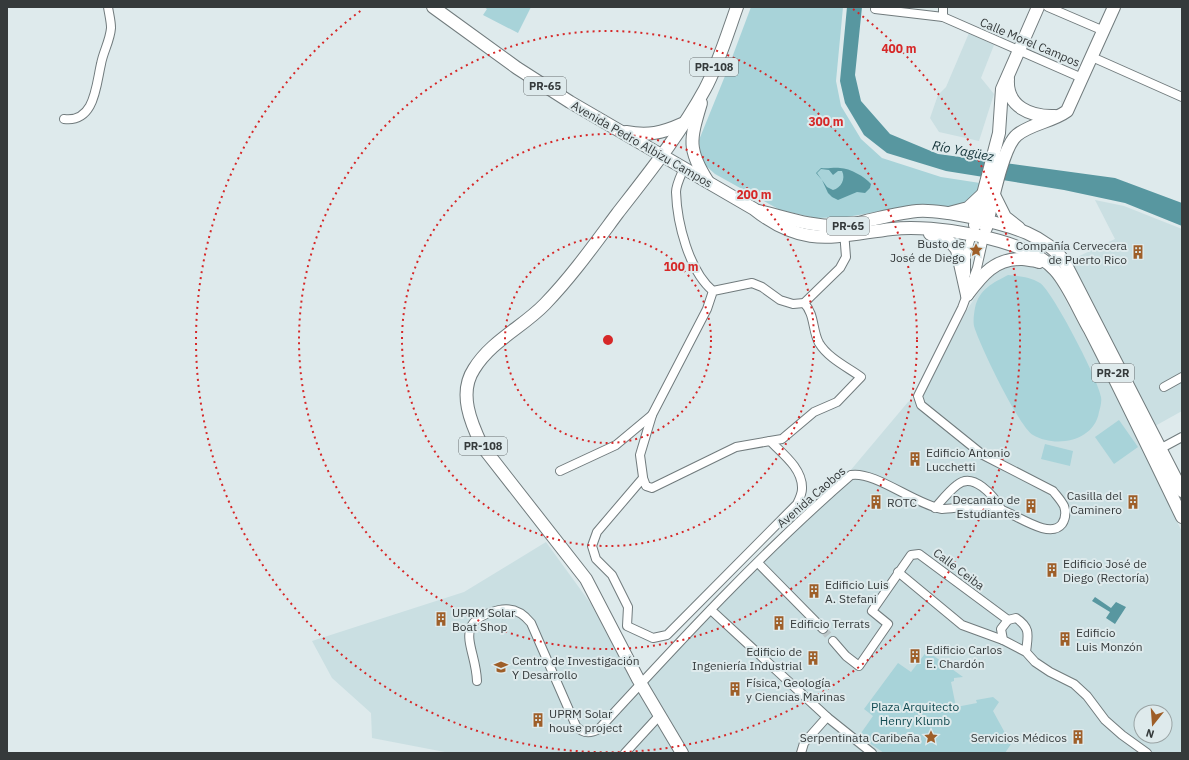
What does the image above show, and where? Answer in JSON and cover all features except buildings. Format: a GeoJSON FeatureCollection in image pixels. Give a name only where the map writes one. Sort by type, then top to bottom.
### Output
{"type":"FeatureCollection","features":[{"type":"Feature","properties":{"kind":"main road","name":"Avenida Pedro Albizu Campos"},"geometry":{"type":"LineString","coordinates":[[433,7],[517,68],[615,130],[754,209],[771,222],[798,234],[828,238],[895,214],[919,211],[942,213],[983,220]]}},
{"type":"Feature","properties":{"kind":"main road","name":"PR-108"},"geometry":{"type":"LineString","coordinates":[[682,753],[641,684],[586,579],[482,446],[472,426],[467,401],[468,384],[474,369],[496,344],[544,305],[575,269],[662,156],[706,88],[737,7]]}},
{"type":"Feature","properties":{"kind":"main road"},"geometry":{"type":"LineString","coordinates":[[984,237],[983,220],[1000,156],[998,133],[1002,89],[1038,7]]}},
{"type":"Feature","properties":{"kind":"main road"},"geometry":{"type":"LineString","coordinates":[[1000,156],[1017,135],[1060,116],[1067,111],[1114,7]]}},
{"type":"Feature","properties":{"kind":"main road"},"geometry":{"type":"LineString","coordinates":[[1009,72],[1007,90],[1018,106],[1035,115],[1060,116]]}},
{"type":"Feature","properties":{"kind":"main road"},"geometry":{"type":"LineString","coordinates":[[706,88],[694,127],[692,144],[695,161],[709,183]]}},
{"type":"Feature","properties":{"kind":"main road"},"geometry":{"type":"LineString","coordinates":[[615,130],[640,135],[653,134],[666,132],[683,123]]}},
{"type":"Feature","properties":{"kind":"main road"},"geometry":{"type":"LineString","coordinates":[[942,213],[955,212],[968,208],[990,193]]}},
{"type":"Feature","properties":{"kind":"main road"},"geometry":{"type":"LineString","coordinates":[[990,193],[1005,217],[1027,233]]}},
{"type":"Feature","properties":{"kind":"main road"},"geometry":{"type":"LineString","coordinates":[[972,234],[983,220]]}},
{"type":"Feature","properties":{"kind":"main road","name":"PR-2R"},"geometry":{"type":"LineString","coordinates":[[983,220],[1027,233],[1044,243],[1061,257],[1156,451],[1182,518]]}},
{"type":"Feature","properties":{"kind":"main road","name":"Avenida Pedro Albizu Campos"},"geometry":{"type":"LineString","coordinates":[[844,232],[914,227],[972,234],[984,237]]}},
{"type":"Feature","properties":{"kind":"main road"},"geometry":{"type":"LineString","coordinates":[[914,227],[945,239],[955,245],[967,295]]}},
{"type":"Feature","properties":{"kind":"main road","name":"PR-2R"},"geometry":{"type":"LineString","coordinates":[[984,237],[1039,256],[1055,270],[1156,451],[1182,491]]}},
{"type":"Feature","properties":{"kind":"main road"},"geometry":{"type":"LineString","coordinates":[[967,295],[985,272],[998,263],[1017,259],[1034,260],[1055,270]]}},
{"type":"Feature","properties":{"kind":"street"},"geometry":{"type":"LineString","coordinates":[[64,119],[73,119],[80,116],[86,112],[93,102],[101,63],[111,30],[108,7]]}},
{"type":"Feature","properties":{"kind":"street"},"geometry":{"type":"LineString","coordinates":[[943,7],[943,17]]}},
{"type":"Feature","properties":{"kind":"street"},"geometry":{"type":"LineString","coordinates":[[1048,7],[1104,31]]}},
{"type":"Feature","properties":{"kind":"street"},"geometry":{"type":"LineString","coordinates":[[874,18],[875,8]]}},
{"type":"Feature","properties":{"kind":"street","name":"Calle Morel Campos"},"geometry":{"type":"LineString","coordinates":[[875,8],[943,17],[1082,78]]}},
{"type":"Feature","properties":{"kind":"street"},"geometry":{"type":"LineString","coordinates":[[1092,57],[1182,97]]}},
{"type":"Feature","properties":{"kind":"street"},"geometry":{"type":"LineString","coordinates":[[684,168],[676,191],[684,244],[703,283],[713,291]]}},
{"type":"Feature","properties":{"kind":"street"},"geometry":{"type":"LineString","coordinates":[[713,291],[752,283],[762,287],[780,300],[793,304],[804,303],[840,268],[846,257],[844,232]]}},
{"type":"Feature","properties":{"kind":"street","name":"Avenida Caobos"},"geometry":{"type":"LineString","coordinates":[[967,295],[966,255],[972,234]]}},
{"type":"Feature","properties":{"kind":"street","name":"Avenida Caobos"},"geometry":{"type":"LineString","coordinates":[[477,681],[468,637],[475,620],[483,614],[504,608],[523,614],[531,623],[571,718],[576,726],[581,732],[588,733],[599,729],[711,610],[791,529],[851,475],[866,475],[922,504],[935,508],[991,507],[1001,509],[1038,527],[1052,530],[1061,525],[1065,519],[1066,511],[1061,500],[1053,491],[983,454],[921,405],[918,396],[962,308],[977,268],[984,237]]}},
{"type":"Feature","properties":{"kind":"street"},"geometry":{"type":"LineString","coordinates":[[713,291],[707,309],[652,415],[640,455],[643,478],[646,486],[652,488],[736,447],[782,439],[814,412],[837,402],[861,377],[828,354],[819,342],[810,309],[804,303]]}},
{"type":"Feature","properties":{"kind":"street"},"geometry":{"type":"LineString","coordinates":[[1164,387],[1182,377]]}},
{"type":"Feature","properties":{"kind":"street"},"geometry":{"type":"LineString","coordinates":[[560,471],[616,445],[652,415]]}},
{"type":"Feature","properties":{"kind":"street"},"geometry":{"type":"LineString","coordinates":[[1156,451],[1182,437]]}},
{"type":"Feature","properties":{"kind":"street"},"geometry":{"type":"LineString","coordinates":[[643,478],[597,532],[592,546],[596,559],[612,575],[628,608],[627,626],[653,638],[667,635],[797,504],[802,490],[800,476],[786,456],[770,441]]}},
{"type":"Feature","properties":{"kind":"street"},"geometry":{"type":"LineString","coordinates":[[935,508],[957,484],[966,481],[985,488],[995,498],[1001,509]]}},
{"type":"Feature","properties":{"kind":"street","name":"Calle Ceiba"},"geometry":{"type":"LineString","coordinates":[[833,641],[846,656],[859,666],[888,624],[872,611],[911,555],[918,554],[1008,620]]}},
{"type":"Feature","properties":{"kind":"street"},"geometry":{"type":"LineString","coordinates":[[758,563],[823,629]]}},
{"type":"Feature","properties":{"kind":"street"},"geometry":{"type":"LineString","coordinates":[[898,572],[962,625],[1003,640],[1026,652],[1035,662],[1050,672],[1074,684],[1087,696],[1105,720],[1122,735],[1147,753]]}},
{"type":"Feature","properties":{"kind":"street"},"geometry":{"type":"LineString","coordinates":[[711,610],[827,717],[872,753]]}},
{"type":"Feature","properties":{"kind":"street"},"geometry":{"type":"LineString","coordinates":[[1003,640],[1001,629],[1008,620],[1016,618],[1025,624],[1028,633],[1026,652]]}},
{"type":"Feature","properties":{"kind":"street"},"geometry":{"type":"LineString","coordinates":[[625,753],[659,716]]}},
{"type":"Feature","properties":{"kind":"street"},"geometry":{"type":"LineString","coordinates":[[801,753],[804,743],[827,717]]}},
{"type":"Feature","properties":{"kind":"shaded area"},"geometry":{"type":"Polygon","coordinates":[[[847,7],[862,7],[855,75],[861,101],[890,134],[938,154],[1115,178],[1182,203],[1182,226],[1125,203],[1064,190],[946,171],[887,153],[864,135],[845,103],[840,81],[847,7]]]}},
{"type":"Feature","properties":{"kind":"shaded area"},"geometry":{"type":"Polygon","coordinates":[[[969,33],[994,45],[981,78],[994,94],[979,141],[939,132],[930,118],[938,95],[946,87],[969,33]]]}},
{"type":"Feature","properties":{"kind":"shaded area"},"geometry":{"type":"Polygon","coordinates":[[[821,168],[844,168],[857,173],[871,184],[870,188],[865,193],[857,192],[838,200],[828,193],[822,180],[816,173],[821,168]],[[821,169],[817,173],[827,187],[833,190],[842,183],[843,180],[842,171],[838,171],[833,175],[829,170],[821,169]]]}},
{"type":"Feature","properties":{"kind":"shaded area"},"geometry":{"type":"Polygon","coordinates":[[[1095,200],[1124,206],[1182,229],[1182,411],[1155,426],[1069,261],[1115,239],[1095,200]]]}},
{"type":"Feature","properties":{"kind":"shaded area"},"geometry":{"type":"Polygon","coordinates":[[[1032,264],[1051,273],[1117,395],[1182,532],[1182,753],[450,753],[372,738],[371,713],[332,678],[312,641],[464,592],[546,542],[591,604],[630,678],[638,679],[644,676],[709,608],[850,471],[908,402],[923,395],[967,310],[988,277],[1012,265],[1032,264]]]}},
{"type":"Feature","properties":{"kind":"shaded area"},"geometry":{"type":"Polygon","coordinates":[[[1095,597],[1111,608],[1116,602],[1126,607],[1115,624],[1106,618],[1110,612],[1092,601],[1095,597]]]}},
{"type":"Feature","properties":{"kind":"green space"},"geometry":{"type":"Polygon","coordinates":[[[484,7],[531,7],[518,33],[483,15],[487,9],[484,7]]]}},
{"type":"Feature","properties":{"kind":"green space"},"geometry":{"type":"Polygon","coordinates":[[[751,7],[843,7],[836,81],[841,106],[861,139],[882,158],[941,177],[980,183],[974,198],[961,206],[904,207],[847,217],[816,218],[780,210],[715,174],[705,165],[700,154],[699,140],[751,7]]]}},
{"type":"Feature","properties":{"kind":"green space"},"geometry":{"type":"Polygon","coordinates":[[[1008,275],[1032,279],[1040,283],[1055,302],[1084,356],[1098,388],[1101,397],[1101,405],[1096,422],[1090,430],[1082,436],[1072,440],[1052,441],[1033,435],[1027,429],[1009,402],[983,350],[974,326],[974,312],[977,301],[987,287],[1008,275]]]}},
{"type":"Feature","properties":{"kind":"green space"},"geometry":{"type":"Polygon","coordinates":[[[1119,420],[1138,447],[1114,464],[1095,437],[1119,420]]]}},
{"type":"Feature","properties":{"kind":"green space"},"geometry":{"type":"Polygon","coordinates":[[[1045,444],[1073,451],[1070,466],[1041,459],[1045,444]]]}},
{"type":"Feature","properties":{"kind":"green space","name":"Plaza Arquitecto Henry Klumb"},"geometry":{"type":"Polygon","coordinates":[[[927,651],[963,677],[954,678],[954,681],[951,682],[956,707],[977,703],[976,700],[993,697],[999,702],[993,711],[1011,744],[1005,753],[884,753],[859,736],[873,716],[864,709],[898,663],[911,672],[927,651]]]}},
{"type":"Feature","properties":{"kind":"tunnel"},"geometry":{"type":"LineString","coordinates":[[823,629],[833,641]]}},
{"type":"Feature","properties":{"kind":"place","name":"Busto de José de Diego"},"geometry":{"type":"Point","coordinates":[976,250]}},
{"type":"Feature","properties":{"kind":"place","name":"Compañía Cervecera de Puerto Rico"},"geometry":{"type":"Point","coordinates":[1138,252]}},
{"type":"Feature","properties":{"kind":"place","name":"Edificio Antonio Lucchetti"},"geometry":{"type":"Point","coordinates":[915,459]}},
{"type":"Feature","properties":{"kind":"place","name":"ROTC"},"geometry":{"type":"Point","coordinates":[876,502]}},
{"type":"Feature","properties":{"kind":"place","name":"Casilla del Caminero"},"geometry":{"type":"Point","coordinates":[1133,502]}},
{"type":"Feature","properties":{"kind":"place","name":"Decanato de Estudiantes"},"geometry":{"type":"Point","coordinates":[1031,506]}},
{"type":"Feature","properties":{"kind":"place","name":"Edificio José de Diego (Rectoría)"},"geometry":{"type":"Point","coordinates":[1052,570]}},
{"type":"Feature","properties":{"kind":"place","name":"Edificio Luis A. Stefani"},"geometry":{"type":"Point","coordinates":[814,591]}},
{"type":"Feature","properties":{"kind":"place","name":"UPRM Solar Boat Shop"},"geometry":{"type":"Point","coordinates":[441,619]}},
{"type":"Feature","properties":{"kind":"place","name":"Edificio Terrats"},"geometry":{"type":"Point","coordinates":[779,623]}},
{"type":"Feature","properties":{"kind":"place","name":"Edificio Luis Monzón"},"geometry":{"type":"Point","coordinates":[1065,639]}},
{"type":"Feature","properties":{"kind":"place","name":"Edificio Carlos E. Chardón"},"geometry":{"type":"Point","coordinates":[915,656]}},
{"type":"Feature","properties":{"kind":"place","name":"Edificio de Ingeniería Industrial"},"geometry":{"type":"Point","coordinates":[813,658]}},
{"type":"Feature","properties":{"kind":"place","name":"Centro de Investigación Y Desarrollo"},"geometry":{"type":"Point","coordinates":[501,667]}},
{"type":"Feature","properties":{"kind":"place","name":"Física, Geología y Ciencias Marinas"},"geometry":{"type":"Point","coordinates":[735,689]}},
{"type":"Feature","properties":{"kind":"place","name":"UPRM Solar house project"},"geometry":{"type":"Point","coordinates":[538,720]}},
{"type":"Feature","properties":{"kind":"place","name":"Serpentinata Caribeña"},"geometry":{"type":"Point","coordinates":[931,737]}},
{"type":"Feature","properties":{"kind":"place","name":"Servicios Médicos"},"geometry":{"type":"Point","coordinates":[1078,737]}},
{"type":"Feature","properties":{"kind":"water label","name":"Río Yagüez"},"geometry":{"type":"Point","coordinates":[963,151]}}]}
